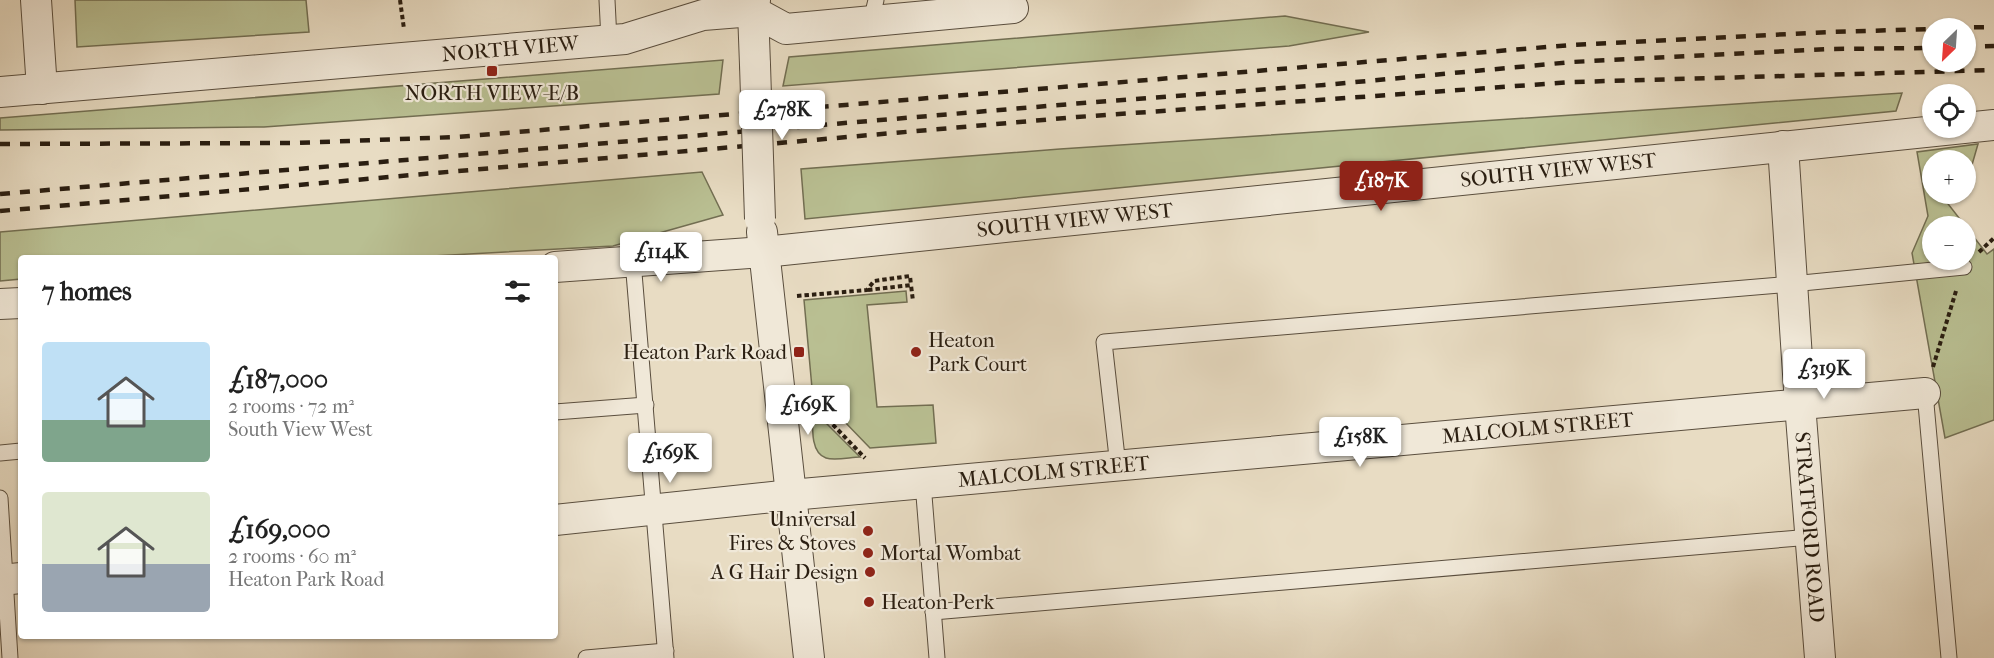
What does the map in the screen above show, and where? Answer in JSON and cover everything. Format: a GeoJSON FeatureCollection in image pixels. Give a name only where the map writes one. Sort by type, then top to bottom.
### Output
{"type":"FeatureCollection","features":[{"type":"Feature","properties":{"kind":"street"},"geometry":{"type":"LineString","coordinates":[[36,0],[42,89]]}},
{"type":"Feature","properties":{"kind":"street"},"geometry":{"type":"LineString","coordinates":[[754,6],[786,29],[874,11],[1012,8]]}},
{"type":"Feature","properties":{"kind":"street"},"geometry":{"type":"LineString","coordinates":[[754,6],[760,219],[808,658]]}},
{"type":"Feature","properties":{"kind":"street","name":"NORTH VIEW"},"geometry":{"type":"LineString","coordinates":[[0,92],[625,39],[703,15],[754,6]]}},
{"type":"Feature","properties":{"kind":"street","name":"SOUTH VIEW WEST"},"geometry":{"type":"LineString","coordinates":[[558,267],[764,252],[1994,125]]}},
{"type":"Feature","properties":{"kind":"street","name":"STRATFORD ROAD"},"geometry":{"type":"LineString","coordinates":[[1783,146],[1820,658]]}},
{"type":"Feature","properties":{"kind":"street"},"geometry":{"type":"LineString","coordinates":[[0,304],[18,303]]}},
{"type":"Feature","properties":{"kind":"street","name":"MALCOLM STREET"},"geometry":{"type":"LineString","coordinates":[[558,520],[791,495],[1925,393]]}},
{"type":"Feature","properties":{"kind":"lane"},"geometry":{"type":"LineString","coordinates":[[607,0],[609,40]]}},
{"type":"Feature","properties":{"kind":"lane"},"geometry":{"type":"LineString","coordinates":[[586,658],[666,654],[633,261]]}},
{"type":"Feature","properties":{"kind":"lane"},"geometry":{"type":"LineString","coordinates":[[1118,466],[1104,342],[1934,270]]}},
{"type":"Feature","properties":{"kind":"lane"},"geometry":{"type":"LineString","coordinates":[[1925,393],[1949,658]]}},
{"type":"Feature","properties":{"kind":"lane"},"geometry":{"type":"LineString","coordinates":[[558,412],[646,405]]}},
{"type":"Feature","properties":{"kind":"lane"},"geometry":{"type":"LineString","coordinates":[[0,453],[18,451]]}},
{"type":"Feature","properties":{"kind":"lane"},"geometry":{"type":"LineString","coordinates":[[923,483],[937,658]]}},
{"type":"Feature","properties":{"kind":"lane"},"geometry":{"type":"LineString","coordinates":[[0,498],[9,579],[10,658]]}},
{"type":"Feature","properties":{"kind":"lane"},"geometry":{"type":"LineString","coordinates":[[933,612],[1811,537]]}},
{"type":"Feature","properties":{"kind":"path"},"geometry":{"type":"LineString","coordinates":[[1976,255],[1994,238]]}},
{"type":"Feature","properties":{"kind":"path"},"geometry":{"type":"LineString","coordinates":[[909,267],[913,301]]}},
{"type":"Feature","properties":{"kind":"path"},"geometry":{"type":"LineString","coordinates":[[1925,393],[1963,270]]}},
{"type":"Feature","properties":{"kind":"path"},"geometry":{"type":"LineString","coordinates":[[867,290],[874,281],[910,276]]}},
{"type":"Feature","properties":{"kind":"path"},"geometry":{"type":"LineString","coordinates":[[769,298],[911,285]]}},
{"type":"Feature","properties":{"kind":"path"},"geometry":{"type":"LineString","coordinates":[[810,401],[893,486]]}},
{"type":"Feature","properties":{"kind":"green space"},"geometry":{"type":"Polygon","coordinates":[[[75,0],[306,0],[309,32],[77,47],[75,0]]]}},
{"type":"Feature","properties":{"kind":"green space"},"geometry":{"type":"Polygon","coordinates":[[[1285,16],[1369,32],[1289,46],[783,86],[789,57],[1285,16]]]}},
{"type":"Feature","properties":{"kind":"green space"},"geometry":{"type":"Polygon","coordinates":[[[723,60],[719,94],[264,127],[0,130],[0,118],[723,60]]]}},
{"type":"Feature","properties":{"kind":"green space"},"geometry":{"type":"Polygon","coordinates":[[[1902,93],[1896,111],[805,219],[801,169],[1060,149],[1902,93]]]}},
{"type":"Feature","properties":{"kind":"green space"},"geometry":{"type":"Polygon","coordinates":[[[1978,144],[1976,151],[1932,150],[1978,144]]]}},
{"type":"Feature","properties":{"kind":"green space"},"geometry":{"type":"Polygon","coordinates":[[[1922,151],[1922,181],[1917,152],[1922,151]]]}},
{"type":"Feature","properties":{"kind":"green space"},"geometry":{"type":"Polygon","coordinates":[[[702,172],[723,215],[613,246],[450,255],[18,255],[18,279],[0,281],[0,232],[702,172]]]}},
{"type":"Feature","properties":{"kind":"green space"},"geometry":{"type":"Polygon","coordinates":[[[1926,204],[1948,204],[1957,216],[1928,216],[1926,204]]]}},
{"type":"Feature","properties":{"kind":"green space"},"geometry":{"type":"Polygon","coordinates":[[[1922,230],[1922,270],[1976,270],[1976,240],[1987,254],[1994,249],[1994,420],[1945,438],[1912,253],[1922,230]]]}},
{"type":"Feature","properties":{"kind":"green space"},"geometry":{"type":"Polygon","coordinates":[[[906,291],[907,302],[867,305],[877,407],[933,405],[936,443],[870,448],[812,388],[804,300],[906,291]]]}},
{"type":"Feature","properties":{"kind":"green space"},"geometry":{"type":"Polygon","coordinates":[[[813,410],[860,457],[834,459],[821,455],[814,444],[813,410]]]}},
{"type":"Feature","properties":{"kind":"railway"},"geometry":{"type":"LineString","coordinates":[[1976,27],[1994,27]]}},
{"type":"Feature","properties":{"kind":"railway"},"geometry":{"type":"LineString","coordinates":[[0,144],[293,143],[457,137],[1571,45],[1922,29]]}},
{"type":"Feature","properties":{"kind":"railway"},"geometry":{"type":"LineString","coordinates":[[1976,47],[1994,46]]}},
{"type":"Feature","properties":{"kind":"railway"},"geometry":{"type":"LineString","coordinates":[[0,194],[1095,102],[1324,85],[1572,62],[1830,49],[1922,48]]}},
{"type":"Feature","properties":{"kind":"railway"},"geometry":{"type":"LineString","coordinates":[[0,211],[1077,117],[1573,82],[1994,70]]}},
{"type":"Feature","properties":{"kind":"place","name":"NORTH VIEW-E/B"},"geometry":{"type":"Point","coordinates":[492,71]}},
{"type":"Feature","properties":{"kind":"place","name":"Heaton Park Road"},"geometry":{"type":"Point","coordinates":[799,352]}},
{"type":"Feature","properties":{"kind":"place","name":"Heaton Park Court"},"geometry":{"type":"Point","coordinates":[916,352]}},
{"type":"Feature","properties":{"kind":"place","name":"Universal Fires & Stoves"},"geometry":{"type":"Point","coordinates":[868,531]}},
{"type":"Feature","properties":{"kind":"place","name":"Mortal Wombat"},"geometry":{"type":"Point","coordinates":[868,553]}},
{"type":"Feature","properties":{"kind":"place","name":"A G Hair Design"},"geometry":{"type":"Point","coordinates":[870,572]}},
{"type":"Feature","properties":{"kind":"place","name":"Heaton Perk"},"geometry":{"type":"Point","coordinates":[869,602]}}]}
